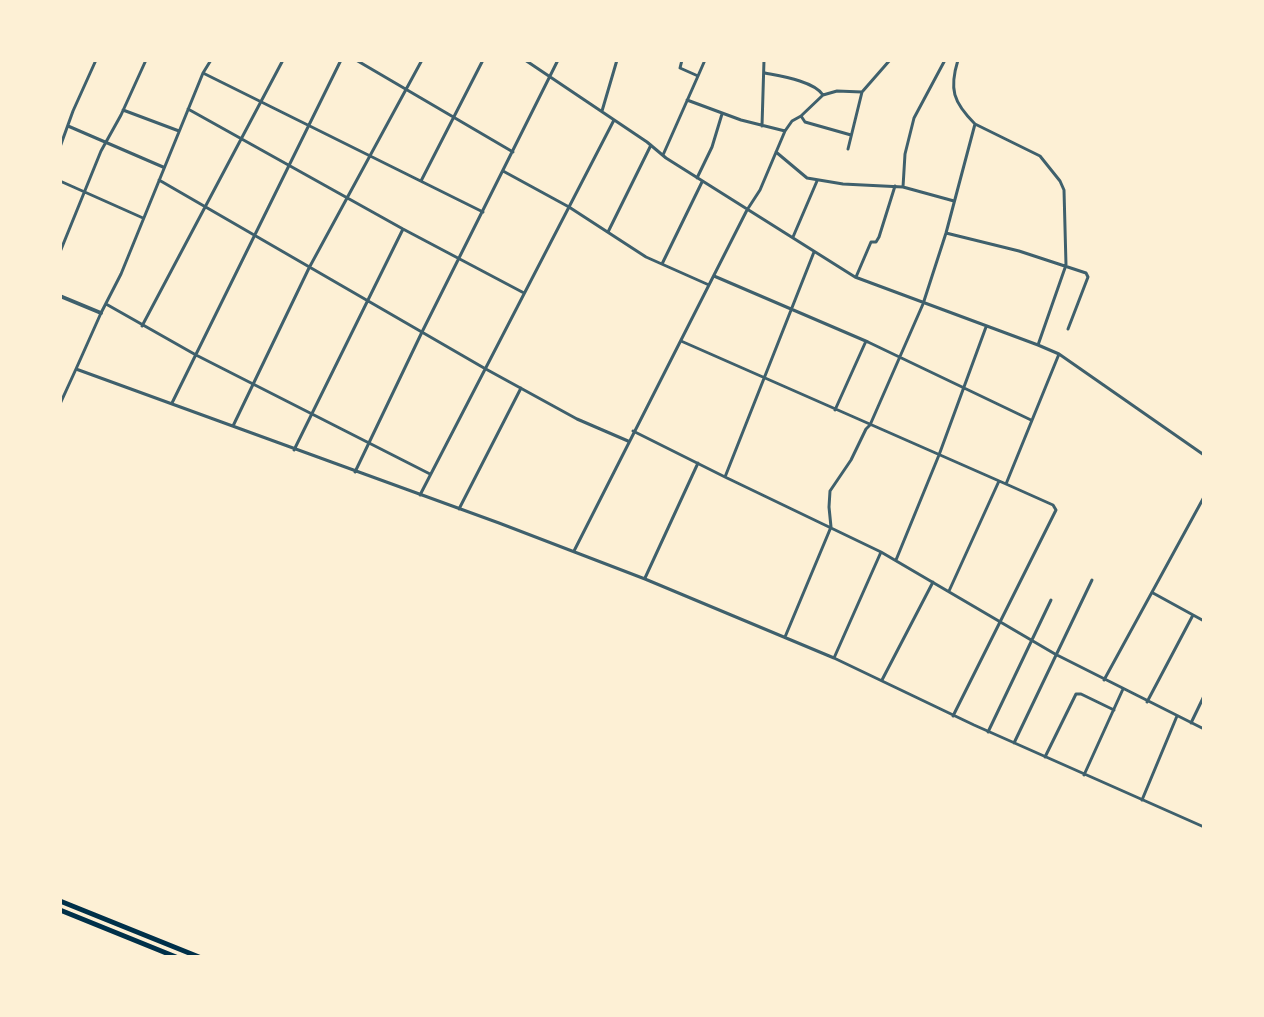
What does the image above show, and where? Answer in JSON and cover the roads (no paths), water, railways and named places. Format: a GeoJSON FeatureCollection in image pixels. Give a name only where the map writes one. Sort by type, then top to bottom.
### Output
{"type":"FeatureCollection","features":[{"type":"Feature","properties":{"kind":"highway"},"geometry":{"type":"LineString","coordinates":[[60,901],[199,957]]}},
{"type":"Feature","properties":{"kind":"highway"},"geometry":{"type":"LineString","coordinates":[[60,910],[176,957]]}},
{"type":"Feature","properties":{"kind":"street"},"geometry":{"type":"LineString","coordinates":[[60,147],[96,60]]}},
{"type":"Feature","properties":{"kind":"street"},"geometry":{"type":"LineString","coordinates":[[60,252],[106,142],[146,60]]}},
{"type":"Feature","properties":{"kind":"street"},"geometry":{"type":"LineString","coordinates":[[60,404],[121,274],[203,73],[211,60]]}},
{"type":"Feature","properties":{"kind":"street"},"geometry":{"type":"LineString","coordinates":[[142,326],[283,60]]}},
{"type":"Feature","properties":{"kind":"street"},"geometry":{"type":"LineString","coordinates":[[172,403],[341,60]]}},
{"type":"Feature","properties":{"kind":"street"},"geometry":{"type":"LineString","coordinates":[[356,60],[513,152]]}},
{"type":"Feature","properties":{"kind":"street"},"geometry":{"type":"LineString","coordinates":[[233,426],[309,268],[422,60]]}},
{"type":"Feature","properties":{"kind":"street"},"geometry":{"type":"LineString","coordinates":[[421,180],[483,60]]}},
{"type":"Feature","properties":{"kind":"street"},"geometry":{"type":"LineString","coordinates":[[525,60],[702,182],[855,277],[1059,354],[1204,455]]}},
{"type":"Feature","properties":{"kind":"street"},"geometry":{"type":"LineString","coordinates":[[355,472],[558,60]]}},
{"type":"Feature","properties":{"kind":"street"},"geometry":{"type":"LineString","coordinates":[[602,111],[617,60]]}},
{"type":"Feature","properties":{"kind":"street"},"geometry":{"type":"LineString","coordinates":[[682,60],[680,68],[698,76]]}},
{"type":"Feature","properties":{"kind":"street"},"geometry":{"type":"LineString","coordinates":[[663,156],[705,60]]}},
{"type":"Feature","properties":{"kind":"street"},"geometry":{"type":"LineString","coordinates":[[762,126],[764,60]]}},
{"type":"Feature","properties":{"kind":"street"},"geometry":{"type":"LineString","coordinates":[[848,148],[862,92],[889,62],[884,60]]}},
{"type":"Feature","properties":{"kind":"street"},"geometry":{"type":"LineString","coordinates":[[903,187],[905,154],[914,118],[945,60]]}},
{"type":"Feature","properties":{"kind":"street"},"geometry":{"type":"LineString","coordinates":[[958,60],[952,84],[958,104],[975,124],[1038,154],[1060,181],[1064,190],[1066,265],[1038,345]]}},
{"type":"Feature","properties":{"kind":"street"},"geometry":{"type":"LineString","coordinates":[[764,72],[810,85],[823,95]]}},
{"type":"Feature","properties":{"kind":"street"},"geometry":{"type":"LineString","coordinates":[[203,73],[483,212]]}},
{"type":"Feature","properties":{"kind":"street"},"geometry":{"type":"LineString","coordinates":[[574,551],[633,431],[747,210],[760,190],[785,131],[792,121],[801,116],[823,95],[837,91],[862,92]]}},
{"type":"Feature","properties":{"kind":"street"},"geometry":{"type":"LineString","coordinates":[[687,100],[722,114],[785,131]]}},
{"type":"Feature","properties":{"kind":"street"},"geometry":{"type":"LineString","coordinates":[[188,109],[403,229],[524,293]]}},
{"type":"Feature","properties":{"kind":"street"},"geometry":{"type":"LineString","coordinates":[[123,110],[179,131]]}},
{"type":"Feature","properties":{"kind":"street"},"geometry":{"type":"LineString","coordinates":[[697,178],[712,147],[722,114]]}},
{"type":"Feature","properties":{"kind":"street"},"geometry":{"type":"LineString","coordinates":[[801,116],[805,122],[851,135]]}},
{"type":"Feature","properties":{"kind":"street"},"geometry":{"type":"LineString","coordinates":[[420,495],[614,120]]}},
{"type":"Feature","properties":{"kind":"street"},"geometry":{"type":"LineString","coordinates":[[785,637],[831,527],[830,491],[851,460],[870,425],[923,304],[946,233],[975,124]]}},
{"type":"Feature","properties":{"kind":"street"},"geometry":{"type":"LineString","coordinates":[[68,126],[164,167]]}},
{"type":"Feature","properties":{"kind":"street"},"geometry":{"type":"LineString","coordinates":[[608,233],[651,145]]}},
{"type":"Feature","properties":{"kind":"street"},"geometry":{"type":"LineString","coordinates":[[776,152],[801,174],[817,181],[857,186],[903,187],[955,201]]}},
{"type":"Feature","properties":{"kind":"street"},"geometry":{"type":"LineString","coordinates":[[504,171],[569,207],[646,257],[709,285]]}},
{"type":"Feature","properties":{"kind":"street"},"geometry":{"type":"LineString","coordinates":[[159,180],[484,368],[577,419],[628,441]]}},
{"type":"Feature","properties":{"kind":"street"},"geometry":{"type":"LineString","coordinates":[[60,181],[143,218]]}},
{"type":"Feature","properties":{"kind":"street"},"geometry":{"type":"LineString","coordinates":[[793,238],[817,181]]}},
{"type":"Feature","properties":{"kind":"street"},"geometry":{"type":"LineString","coordinates":[[662,264],[702,182]]}},
{"type":"Feature","properties":{"kind":"street"},"geometry":{"type":"LineString","coordinates":[[855,277],[871,242],[876,242],[879,237],[895,186]]}},
{"type":"Feature","properties":{"kind":"street"},"geometry":{"type":"LineString","coordinates":[[294,450],[403,229]]}},
{"type":"Feature","properties":{"kind":"street"},"geometry":{"type":"LineString","coordinates":[[946,233],[1019,251],[1088,274],[1068,329]]}},
{"type":"Feature","properties":{"kind":"street"},"geometry":{"type":"LineString","coordinates":[[725,477],[814,252]]}},
{"type":"Feature","properties":{"kind":"street"},"geometry":{"type":"LineString","coordinates":[[714,276],[866,341],[1031,420]]}},
{"type":"Feature","properties":{"kind":"street"},"geometry":{"type":"LineString","coordinates":[[60,296],[101,313]]}},
{"type":"Feature","properties":{"kind":"street"},"geometry":{"type":"LineString","coordinates":[[106,304],[196,356],[430,474]]}},
{"type":"Feature","properties":{"kind":"street"},"geometry":{"type":"LineString","coordinates":[[896,560],[965,388],[986,327]]}},
{"type":"Feature","properties":{"kind":"street"},"geometry":{"type":"LineString","coordinates":[[681,341],[1053,505],[1056,510],[953,716]]}},
{"type":"Feature","properties":{"kind":"street"},"geometry":{"type":"LineString","coordinates":[[836,410],[866,341]]}},
{"type":"Feature","properties":{"kind":"street"},"geometry":{"type":"LineString","coordinates":[[1006,484],[1059,354]]}},
{"type":"Feature","properties":{"kind":"street"},"geometry":{"type":"LineString","coordinates":[[76,369],[645,579],[834,658],[988,732],[1204,827]]}},
{"type":"Feature","properties":{"kind":"street"},"geometry":{"type":"LineString","coordinates":[[459,509],[521,387]]}},
{"type":"Feature","properties":{"kind":"street"},"geometry":{"type":"LineString","coordinates":[[633,431],[881,552],[1030,641],[1204,729]]}},
{"type":"Feature","properties":{"kind":"street"},"geometry":{"type":"LineString","coordinates":[[645,579],[698,463]]}},
{"type":"Feature","properties":{"kind":"street"},"geometry":{"type":"LineString","coordinates":[[949,591],[999,481]]}},
{"type":"Feature","properties":{"kind":"street"},"geometry":{"type":"LineString","coordinates":[[1104,680],[1204,497]]}},
{"type":"Feature","properties":{"kind":"street"},"geometry":{"type":"LineString","coordinates":[[834,658],[881,552]]}},
{"type":"Feature","properties":{"kind":"street"},"geometry":{"type":"LineString","coordinates":[[1014,743],[1092,580]]}},
{"type":"Feature","properties":{"kind":"street"},"geometry":{"type":"LineString","coordinates":[[882,680],[933,582]]}},
{"type":"Feature","properties":{"kind":"street"},"geometry":{"type":"LineString","coordinates":[[1152,593],[1204,621]]}},
{"type":"Feature","properties":{"kind":"street"},"geometry":{"type":"LineString","coordinates":[[988,732],[1051,600]]}},
{"type":"Feature","properties":{"kind":"street"},"geometry":{"type":"LineString","coordinates":[[1147,702],[1193,615]]}},
{"type":"Feature","properties":{"kind":"street"},"geometry":{"type":"LineString","coordinates":[[1084,775],[1123,689]]}},
{"type":"Feature","properties":{"kind":"street"},"geometry":{"type":"LineString","coordinates":[[1045,757],[1076,694],[1082,694],[1114,710]]}},
{"type":"Feature","properties":{"kind":"street"},"geometry":{"type":"LineString","coordinates":[[1191,723],[1204,696]]}},
{"type":"Feature","properties":{"kind":"street"},"geometry":{"type":"LineString","coordinates":[[1142,800],[1178,716]]}}]}
